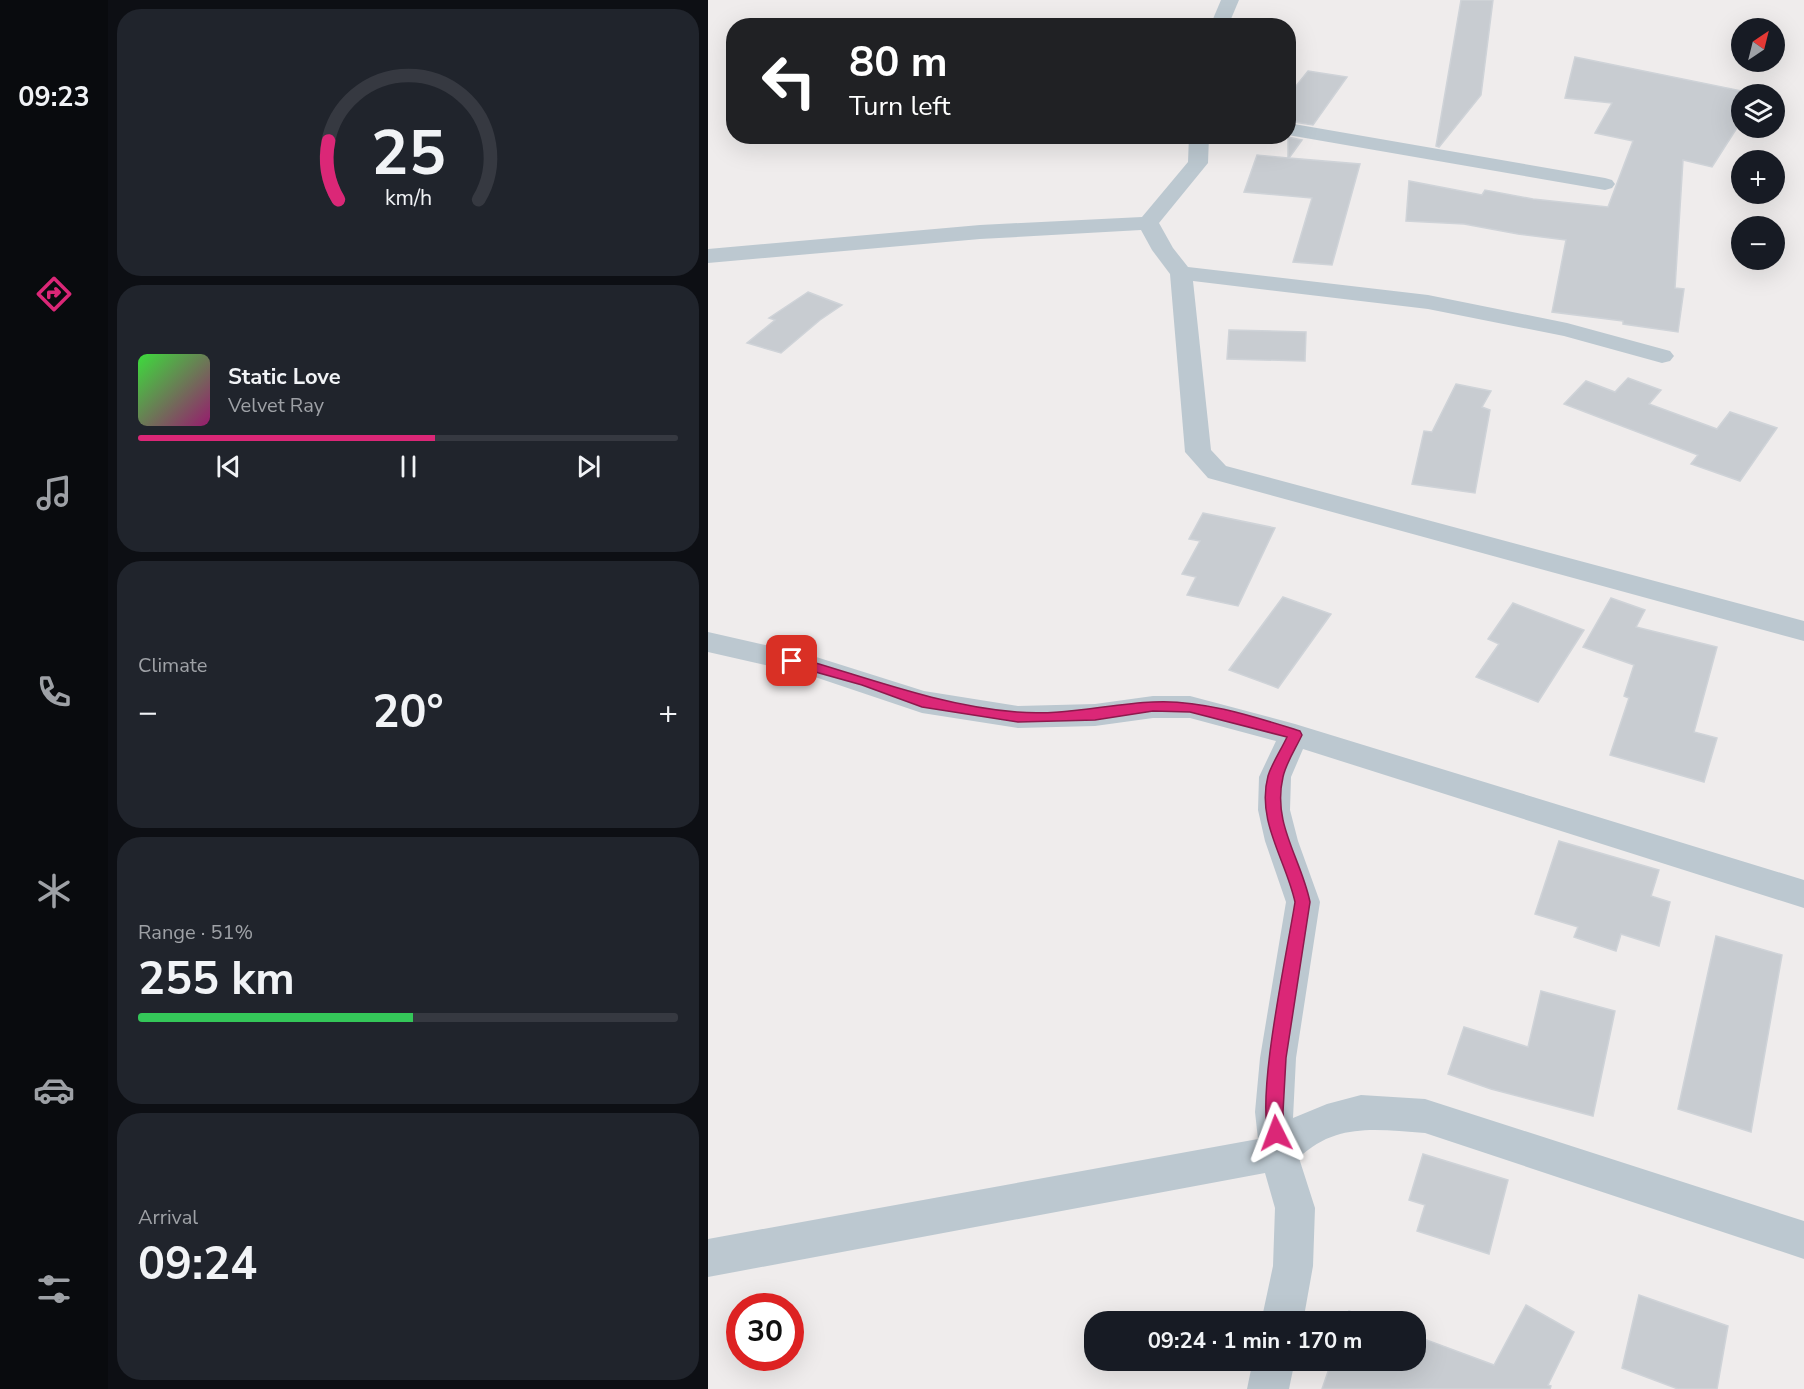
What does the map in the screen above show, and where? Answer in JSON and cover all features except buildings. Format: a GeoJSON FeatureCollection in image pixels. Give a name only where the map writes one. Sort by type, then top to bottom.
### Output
{"type":"FeatureCollection","features":[{"type":"Feature","properties":{"kind":"street"},"geometry":{"type":"LineString","coordinates":[[1222,18],[1230,0]]}},
{"type":"Feature","properties":{"kind":"street"},"geometry":{"type":"LineString","coordinates":[[1296,130],[1605,184]]}},
{"type":"Feature","properties":{"kind":"street"},"geometry":{"type":"LineString","coordinates":[[708,256],[980,231],[1148,223],[1198,164],[1199,144]]}},
{"type":"Feature","properties":{"kind":"street"},"geometry":{"type":"LineString","coordinates":[[1148,223],[1163,250],[1181,273],[1198,452],[1217,472],[1804,631]]}},
{"type":"Feature","properties":{"kind":"street"},"geometry":{"type":"LineString","coordinates":[[1181,273],[1428,302],[1567,330],[1662,356]]}},
{"type":"Feature","properties":{"kind":"street"},"geometry":{"type":"LineString","coordinates":[[708,642],[813,666],[922,702],[1018,717],[1095,715],[1153,706],[1190,707],[1295,735],[1804,894]]}},
{"type":"Feature","properties":{"kind":"street"},"geometry":{"type":"LineString","coordinates":[[1284,1311],[1293,1266],[1295,1208],[1278,1153],[1274,1112],[1278,1058],[1303,902],[1297,877],[1281,844],[1272,809],[1276,775],[1295,735]]}},
{"type":"Feature","properties":{"kind":"street"},"geometry":{"type":"LineString","coordinates":[[708,1258],[1278,1153],[1299,1133],[1327,1121],[1361,1112],[1425,1116],[1804,1240]]}},
{"type":"Feature","properties":{"kind":"street"},"geometry":{"type":"LineString","coordinates":[[1268,1389],[1272,1371]]}},
{"type":"Feature","properties":{"kind":"route"},"geometry":{"type":"LineString","coordinates":[[792,661],[866,682],[922,702],[1018,717],[1095,715],[1153,706],[1190,707],[1295,735],[1276,775],[1272,809],[1281,844],[1297,877],[1303,902],[1278,1058],[1274,1112],[1276,1133]]}}]}
